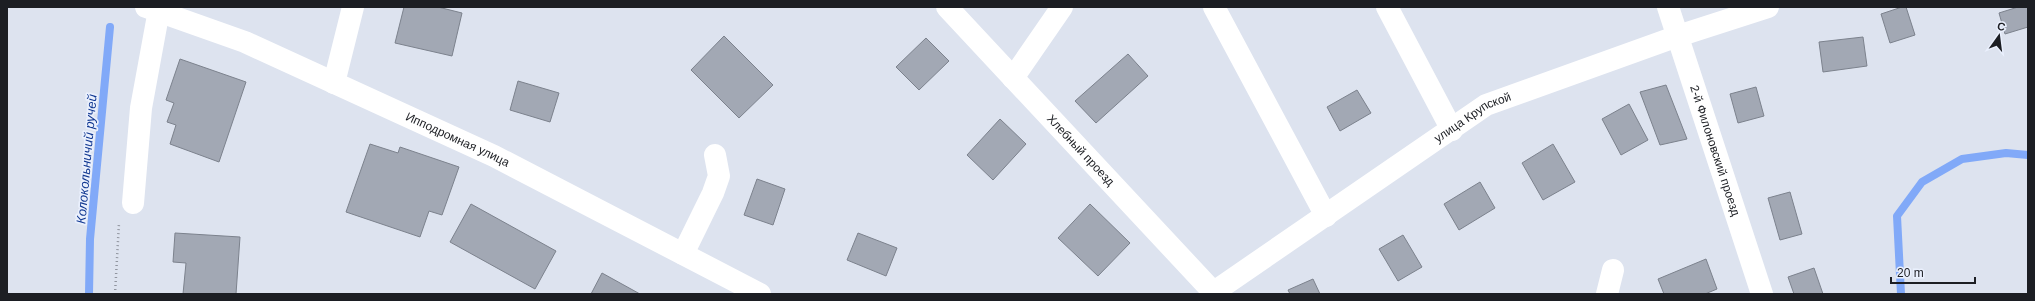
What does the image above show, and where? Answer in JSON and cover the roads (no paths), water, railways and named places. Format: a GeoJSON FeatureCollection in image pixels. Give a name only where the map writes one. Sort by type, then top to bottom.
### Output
{"type":"FeatureCollection","features":[{"type":"Feature","properties":{"kind":"street"},"geometry":{"type":"LineString","coordinates":[[334,83],[353,7]]}},
{"type":"Feature","properties":{"kind":"street","name":"Хлебный проезд"},"geometry":{"type":"LineString","coordinates":[[947,7],[1213,294]]}},
{"type":"Feature","properties":{"kind":"street"},"geometry":{"type":"LineString","coordinates":[[1013,78],[1062,7]]}},
{"type":"Feature","properties":{"kind":"street"},"geometry":{"type":"LineString","coordinates":[[1214,7],[1326,216]]}},
{"type":"Feature","properties":{"kind":"street"},"geometry":{"type":"LineString","coordinates":[[1387,7],[1452,130]]}},
{"type":"Feature","properties":{"kind":"street","name":"2-й Филоновский проезд"},"geometry":{"type":"LineString","coordinates":[[1668,7],[1762,294]]}},
{"type":"Feature","properties":{"kind":"street","name":"улица Крупской"},"geometry":{"type":"LineString","coordinates":[[1213,294],[1452,130],[1486,105],[1678,36],[1768,7]]}},
{"type":"Feature","properties":{"kind":"street"},"geometry":{"type":"LineString","coordinates":[[133,203],[141,108],[152,9]]}},
{"type":"Feature","properties":{"kind":"street","name":"Ипподромная улица"},"geometry":{"type":"LineString","coordinates":[[152,9],[245,42],[494,156],[760,294]]}},
{"type":"Feature","properties":{"kind":"street"},"geometry":{"type":"LineString","coordinates":[[683,254],[714,193],[718,176],[715,155]]}},
{"type":"Feature","properties":{"kind":"street"},"geometry":{"type":"LineString","coordinates":[[1606,294],[1613,270]]}},
{"type":"Feature","properties":{"kind":"waterway","name":"Колокольничий ручей"},"geometry":{"type":"LineString","coordinates":[[89,294],[90,239],[110,27]]}},
{"type":"Feature","properties":{"kind":"waterway"},"geometry":{"type":"LineString","coordinates":[[1901,294],[1897,216],[1922,182],[1962,159],[2006,153],[2028,155]]}}]}
